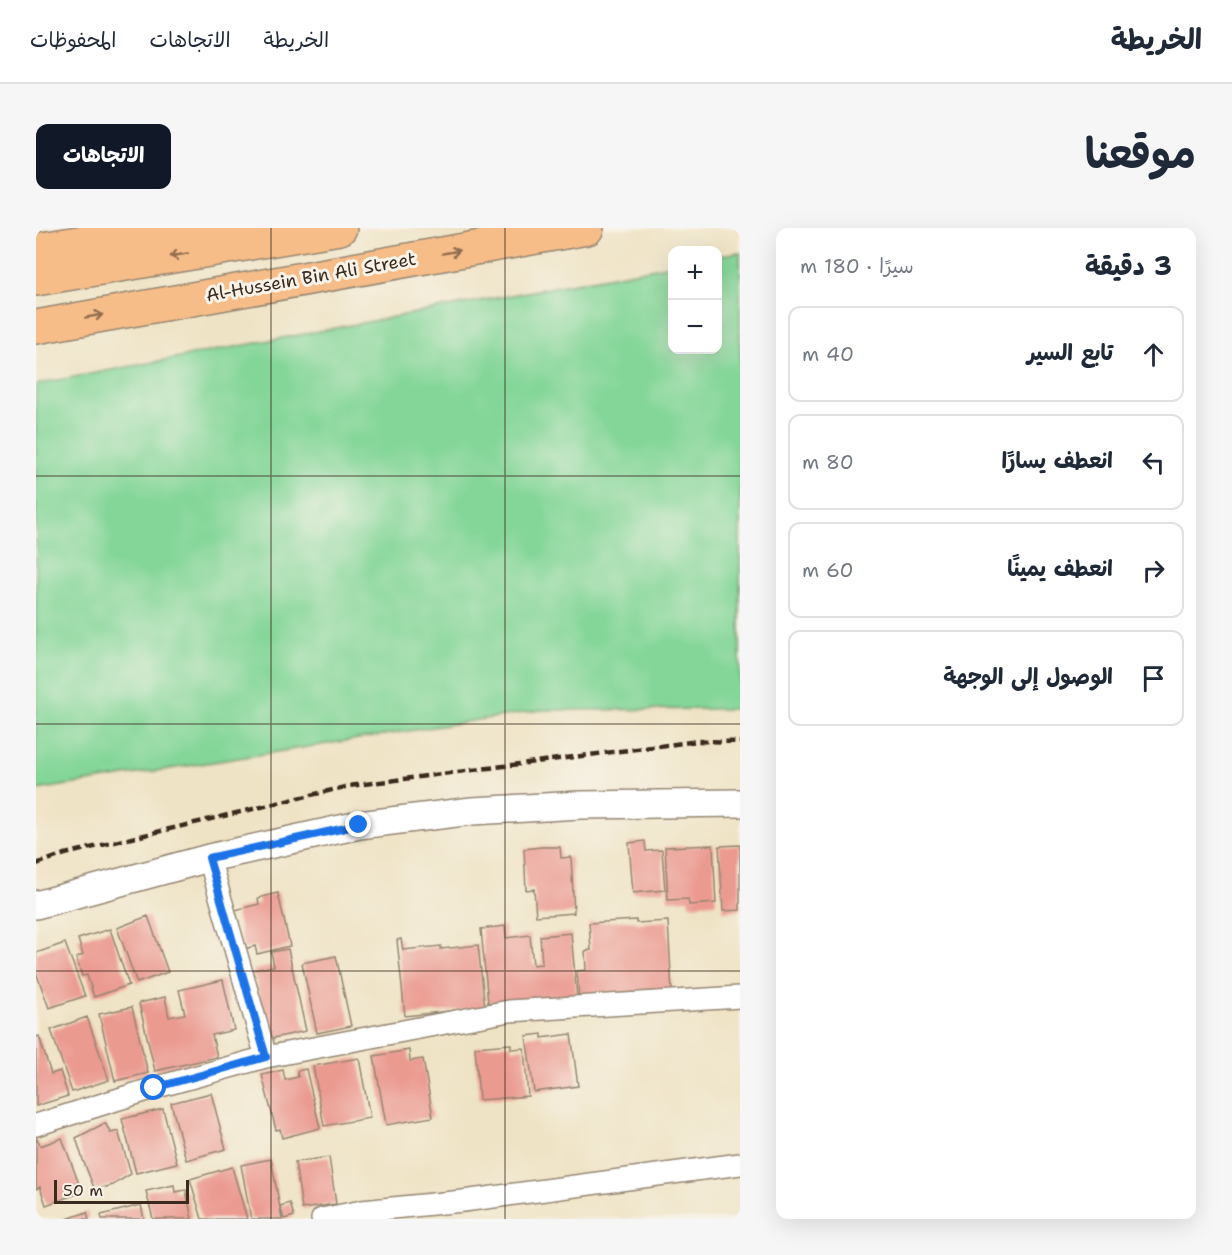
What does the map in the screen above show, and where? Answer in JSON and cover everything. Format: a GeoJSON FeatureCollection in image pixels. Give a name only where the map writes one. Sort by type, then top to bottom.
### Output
{"type":"FeatureCollection","features":[{"type":"Feature","properties":{"kind":"highway"},"geometry":{"type":"LineString","coordinates":[[36,279],[340,228]]}},
{"type":"Feature","properties":{"kind":"highway","name":"Al-Hussein Bin Ali Street"},"geometry":{"type":"LineString","coordinates":[[36,327],[587,228]]}},
{"type":"Feature","properties":{"kind":"highway"},"geometry":{"type":"LineString","coordinates":[[36,250],[162,231],[223,233],[271,240]]}},
{"type":"Feature","properties":{"kind":"street"},"geometry":{"type":"LineString","coordinates":[[36,905],[209,858],[359,825],[472,811],[580,805],[740,803]]}},
{"type":"Feature","properties":{"kind":"street"},"geometry":{"type":"LineString","coordinates":[[209,858],[266,1057]]}},
{"type":"Feature","properties":{"kind":"street"},"geometry":{"type":"LineString","coordinates":[[36,1125],[154,1088],[266,1057],[509,1011],[740,997]]}},
{"type":"Feature","properties":{"kind":"street"},"geometry":{"type":"LineString","coordinates":[[322,1219],[362,1210],[465,1210],[740,1164]]}},
{"type":"Feature","properties":{"kind":"green space"},"geometry":{"type":"Polygon","coordinates":[[[740,252],[740,709],[541,710],[36,790],[36,384],[668,266],[668,354],[722,354],[722,255],[740,252]]]}},
{"type":"Feature","properties":{"kind":"building"},"geometry":{"type":"Polygon","coordinates":[[[645,841],[646,851],[662,850],[665,890],[633,893],[629,843],[645,841]]]}},
{"type":"Feature","properties":{"kind":"building"},"geometry":{"type":"Polygon","coordinates":[[[713,845],[716,903],[689,905],[688,899],[668,900],[665,847],[713,845]]]}},
{"type":"Feature","properties":{"kind":"building"},"geometry":{"type":"Polygon","coordinates":[[[740,845],[740,910],[723,911],[719,846],[740,845]]]}},
{"type":"Feature","properties":{"kind":"building"},"geometry":{"type":"Polygon","coordinates":[[[560,847],[561,858],[571,857],[574,913],[536,916],[534,889],[526,890],[524,849],[560,847]]]}},
{"type":"Feature","properties":{"kind":"building"},"geometry":{"type":"Polygon","coordinates":[[[278,893],[290,946],[257,954],[255,946],[244,949],[235,910],[259,904],[258,898],[278,893]]]}},
{"type":"Feature","properties":{"kind":"building"},"geometry":{"type":"Polygon","coordinates":[[[148,916],[168,972],[137,983],[117,928],[148,916]]]}},
{"type":"Feature","properties":{"kind":"building"},"geometry":{"type":"Polygon","coordinates":[[[636,920],[636,923],[668,921],[672,993],[579,999],[577,971],[586,970],[585,951],[591,950],[589,923],[636,920]]]}},
{"type":"Feature","properties":{"kind":"building"},"geometry":{"type":"Polygon","coordinates":[[[505,926],[506,938],[530,935],[533,965],[542,964],[540,936],[571,933],[577,998],[488,1003],[481,929],[505,926]]]}},
{"type":"Feature","properties":{"kind":"building"},"geometry":{"type":"Polygon","coordinates":[[[110,929],[129,985],[94,997],[87,975],[82,976],[76,958],[83,955],[78,939],[110,929]]]}},
{"type":"Feature","properties":{"kind":"building"},"geometry":{"type":"Polygon","coordinates":[[[401,939],[403,950],[478,945],[485,1007],[405,1016],[397,940],[401,939]]]}},
{"type":"Feature","properties":{"kind":"building"},"geometry":{"type":"Polygon","coordinates":[[[65,943],[85,996],[49,1008],[36,972],[36,953],[65,943]]]}},
{"type":"Feature","properties":{"kind":"building"},"geometry":{"type":"Polygon","coordinates":[[[288,949],[306,1031],[269,1039],[253,970],[274,966],[271,952],[288,949]]]}},
{"type":"Feature","properties":{"kind":"building"},"geometry":{"type":"Polygon","coordinates":[[[336,956],[351,1026],[317,1033],[302,963],[336,956]]]}},
{"type":"Feature","properties":{"kind":"building"},"geometry":{"type":"Polygon","coordinates":[[[223,980],[234,1030],[212,1035],[217,1057],[155,1071],[139,1003],[165,997],[169,1017],[185,1014],[179,990],[223,980]]]}},
{"type":"Feature","properties":{"kind":"building"},"geometry":{"type":"Polygon","coordinates":[[[132,1007],[148,1073],[115,1081],[99,1014],[132,1007]]]}},
{"type":"Feature","properties":{"kind":"building"},"geometry":{"type":"Polygon","coordinates":[[[87,1017],[109,1080],[72,1092],[51,1030],[87,1017]]]}},
{"type":"Feature","properties":{"kind":"building"},"geometry":{"type":"Polygon","coordinates":[[[542,1034],[542,1038],[571,1034],[578,1086],[534,1092],[526,1036],[542,1034]]]}},
{"type":"Feature","properties":{"kind":"building"},"geometry":{"type":"Polygon","coordinates":[[[39,1036],[51,1074],[60,1071],[68,1096],[36,1106],[36,1037],[39,1036]]]}},
{"type":"Feature","properties":{"kind":"building"},"geometry":{"type":"Polygon","coordinates":[[[511,1044],[511,1049],[524,1048],[528,1096],[479,1100],[475,1047],[511,1044]]]}},
{"type":"Feature","properties":{"kind":"building"},"geometry":{"type":"Polygon","coordinates":[[[409,1050],[410,1061],[423,1059],[433,1117],[386,1125],[374,1056],[409,1050]]]}},
{"type":"Feature","properties":{"kind":"building"},"geometry":{"type":"Polygon","coordinates":[[[359,1058],[370,1118],[324,1126],[313,1066],[359,1058]]]}},
{"type":"Feature","properties":{"kind":"building"},"geometry":{"type":"Polygon","coordinates":[[[306,1069],[320,1128],[282,1138],[280,1129],[276,1130],[262,1075],[283,1070],[285,1080],[298,1077],[297,1071],[306,1069]]]}},
{"type":"Feature","properties":{"kind":"building"},"geometry":{"type":"Polygon","coordinates":[[[211,1093],[226,1149],[186,1160],[171,1103],[211,1093]]]}},
{"type":"Feature","properties":{"kind":"building"},"geometry":{"type":"Polygon","coordinates":[[[163,1109],[177,1163],[136,1173],[122,1119],[163,1109]]]}},
{"type":"Feature","properties":{"kind":"building"},"geometry":{"type":"Polygon","coordinates":[[[105,1123],[111,1133],[118,1131],[131,1174],[113,1185],[95,1190],[76,1138],[105,1123]]]}},
{"type":"Feature","properties":{"kind":"building"},"geometry":{"type":"Polygon","coordinates":[[[36,1137],[40,1146],[62,1138],[82,1192],[46,1205],[40,1187],[36,1189],[36,1137]]]}},
{"type":"Feature","properties":{"kind":"building"},"geometry":{"type":"Polygon","coordinates":[[[329,1157],[336,1204],[302,1209],[295,1162],[329,1157]]]}},
{"type":"Feature","properties":{"kind":"building"},"geometry":{"type":"Polygon","coordinates":[[[271,1159],[282,1219],[251,1219],[241,1165],[271,1159]]]}},
{"type":"Feature","properties":{"kind":"building"},"geometry":{"type":"Polygon","coordinates":[[[232,1167],[247,1219],[202,1219],[190,1179],[232,1167]]]}},
{"type":"Feature","properties":{"kind":"building"},"geometry":{"type":"Polygon","coordinates":[[[174,1185],[175,1192],[186,1190],[192,1219],[153,1219],[146,1191],[174,1185]]]}},
{"type":"Feature","properties":{"kind":"building"},"geometry":{"type":"Polygon","coordinates":[[[290,1203],[294,1216],[284,1219],[280,1206],[290,1203]]]}},
{"type":"Feature","properties":{"kind":"building"},"geometry":{"type":"Polygon","coordinates":[[[141,1205],[144,1219],[102,1219],[101,1215],[141,1205]]]}},
{"type":"Feature","properties":{"kind":"building"},"geometry":{"type":"Polygon","coordinates":[[[87,1212],[89,1219],[67,1219],[87,1212]]]}},
{"type":"Feature","properties":{"kind":"railway"},"geometry":{"type":"LineString","coordinates":[[36,864],[65,854],[349,786],[698,741],[740,742]]}},
{"type":"Feature","properties":{"kind":"route"},"geometry":{"type":"LineString","coordinates":[[154,1088],[266,1057],[209,858],[359,825]]}}]}
